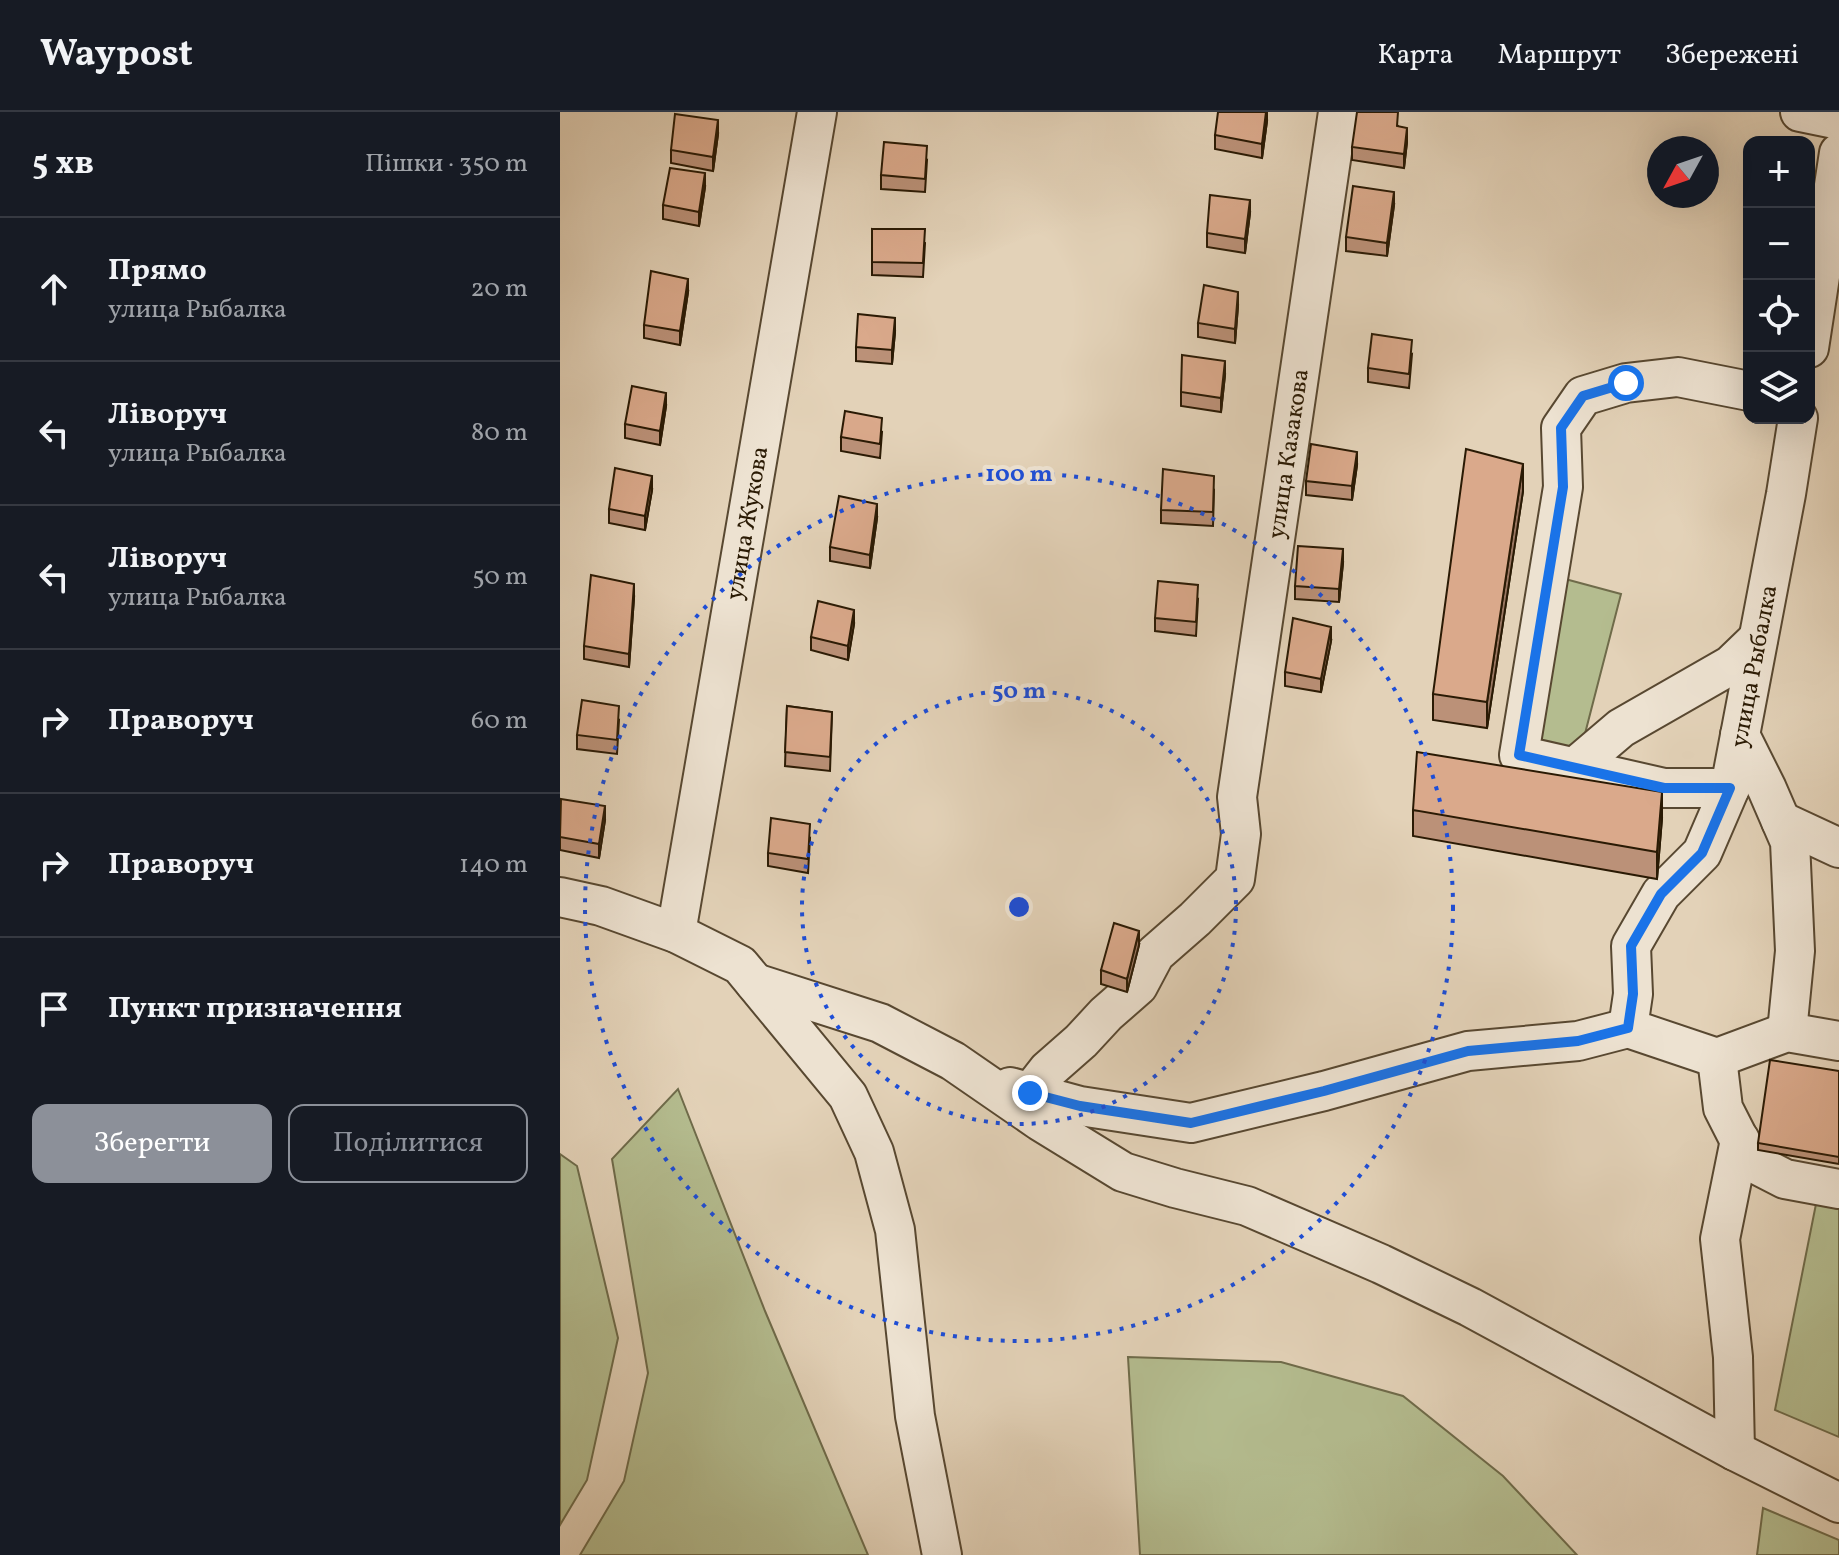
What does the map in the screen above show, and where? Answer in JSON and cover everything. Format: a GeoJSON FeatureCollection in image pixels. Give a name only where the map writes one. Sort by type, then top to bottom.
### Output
{"type":"FeatureCollection","features":[{"type":"Feature","properties":{"kind":"street","name":"улица Жукова"},"geometry":{"type":"LineString","coordinates":[[676,933],[817,112]]}},
{"type":"Feature","properties":{"kind":"street","name":"улица Казакова"},"geometry":{"type":"LineString","coordinates":[[1030,1093],[1048,1070],[1138,986],[1155,954],[1235,879],[1241,834],[1237,797],[1338,112]]}},
{"type":"Feature","properties":{"kind":"street"},"geometry":{"type":"LineString","coordinates":[[1800,112],[1839,120]]}},
{"type":"Feature","properties":{"kind":"street"},"geometry":{"type":"LineString","coordinates":[[1815,309],[1839,153]]}},
{"type":"Feature","properties":{"kind":"street"},"geometry":{"type":"LineString","coordinates":[[1730,788],[1664,788],[1519,755],[1563,487],[1561,428],[1583,396],[1626,383],[1678,377],[1743,390]]}},
{"type":"Feature","properties":{"kind":"street","name":"улица Рыбалка"},"geometry":{"type":"LineString","coordinates":[[1628,1028],[1633,994],[1631,946],[1661,894],[1702,853],[1730,788],[1797,424]]}},
{"type":"Feature","properties":{"kind":"street"},"geometry":{"type":"LineString","coordinates":[[1574,768],[1621,728],[1731,665],[1758,639]]}},
{"type":"Feature","properties":{"kind":"street"},"geometry":{"type":"LineString","coordinates":[[1740,735],[1790,842],[1795,951],[1787,1032]]}},
{"type":"Feature","properties":{"kind":"street"},"geometry":{"type":"LineString","coordinates":[[1781,821],[1839,848]]}},
{"type":"Feature","properties":{"kind":"street"},"geometry":{"type":"LineString","coordinates":[[560,897],[601,906],[676,933],[740,965],[848,1096],[874,1152],[895,1230],[915,1416],[942,1555]]}},
{"type":"Feature","properties":{"kind":"street"},"geometry":{"type":"LineString","coordinates":[[755,983],[880,1023],[953,1061],[1040,1121],[1123,1172],[1247,1206],[1381,1264],[1470,1307],[1735,1451],[1839,1503]]}},
{"type":"Feature","properties":{"kind":"street"},"geometry":{"type":"LineString","coordinates":[[979,1080],[1080,1106],[1191,1123],[1324,1091],[1468,1051],[1578,1041],[1628,1028],[1717,1058],[1787,1032],[1839,1041]]}},
{"type":"Feature","properties":{"kind":"street"},"geometry":{"type":"LineString","coordinates":[[1717,1058],[1723,1108],[1750,1161],[1785,1179],[1839,1189]]}},
{"type":"Feature","properties":{"kind":"street"},"geometry":{"type":"LineString","coordinates":[[1735,1451],[1733,1357],[1720,1239],[1740,1140]]}},
{"type":"Feature","properties":{"kind":"green space"},"geometry":{"type":"Polygon","coordinates":[[[1554,576],[1621,594],[1580,753],[1528,745],[1554,576]]]}},
{"type":"Feature","properties":{"kind":"green space"},"geometry":{"type":"Polygon","coordinates":[[[678,1089],[765,1311],[868,1555],[580,1555],[624,1481],[648,1373],[612,1159],[678,1089]]]}},
{"type":"Feature","properties":{"kind":"green space"},"geometry":{"type":"Polygon","coordinates":[[[560,1154],[577,1166],[618,1338],[587,1480],[560,1525],[560,1154]]]}},
{"type":"Feature","properties":{"kind":"green space"},"geometry":{"type":"Polygon","coordinates":[[[1816,1204],[1839,1209],[1839,1437],[1775,1410],[1816,1204]]]}},
{"type":"Feature","properties":{"kind":"green space"},"geometry":{"type":"Polygon","coordinates":[[[1128,1357],[1281,1362],[1403,1396],[1503,1476],[1577,1555],[1140,1555],[1128,1357]]]}},
{"type":"Feature","properties":{"kind":"green space"},"geometry":{"type":"Polygon","coordinates":[[[1763,1508],[1839,1540],[1839,1555],[1757,1555],[1763,1508]]]}},
{"type":"Feature","properties":{"kind":"building"},"geometry":{"type":"Polygon","coordinates":[[[1218,112],[1266,112],[1262,144],[1215,135],[1218,112]]]}},
{"type":"Feature","properties":{"kind":"building"},"geometry":{"type":"Polygon","coordinates":[[[1357,112],[1398,112],[1397,126],[1407,128],[1404,154],[1352,147],[1357,112]]]}},
{"type":"Feature","properties":{"kind":"building"},"geometry":{"type":"Polygon","coordinates":[[[675,114],[718,120],[713,157],[671,150],[675,114]]]}},
{"type":"Feature","properties":{"kind":"building"},"geometry":{"type":"Polygon","coordinates":[[[884,142],[927,146],[925,179],[881,175],[884,142]]]}},
{"type":"Feature","properties":{"kind":"building"},"geometry":{"type":"Polygon","coordinates":[[[670,168],[705,173],[699,212],[663,205],[670,168]]]}},
{"type":"Feature","properties":{"kind":"building"},"geometry":{"type":"Polygon","coordinates":[[[1353,186],[1394,192],[1387,243],[1346,237],[1353,186]]]}},
{"type":"Feature","properties":{"kind":"building"},"geometry":{"type":"Polygon","coordinates":[[[1210,195],[1250,200],[1245,239],[1207,233],[1210,195]]]}},
{"type":"Feature","properties":{"kind":"building"},"geometry":{"type":"Polygon","coordinates":[[[872,229],[925,229],[923,263],[872,262],[872,229]]]}},
{"type":"Feature","properties":{"kind":"building"},"geometry":{"type":"Polygon","coordinates":[[[651,271],[688,279],[680,331],[644,325],[651,271]]]}},
{"type":"Feature","properties":{"kind":"building"},"geometry":{"type":"Polygon","coordinates":[[[1204,285],[1238,292],[1235,329],[1198,323],[1204,285]]]}},
{"type":"Feature","properties":{"kind":"building"},"geometry":{"type":"Polygon","coordinates":[[[858,314],[895,318],[892,350],[856,347],[858,314]]]}},
{"type":"Feature","properties":{"kind":"building"},"geometry":{"type":"Polygon","coordinates":[[[1372,334],[1412,340],[1409,374],[1368,368],[1372,334]]]}},
{"type":"Feature","properties":{"kind":"building"},"geometry":{"type":"Polygon","coordinates":[[[1182,355],[1225,361],[1221,398],[1181,392],[1182,355]]]}},
{"type":"Feature","properties":{"kind":"building"},"geometry":{"type":"Polygon","coordinates":[[[632,386],[666,393],[660,431],[625,424],[632,386]]]}},
{"type":"Feature","properties":{"kind":"building"},"geometry":{"type":"Polygon","coordinates":[[[845,411],[882,418],[880,444],[841,437],[845,411]]]}},
{"type":"Feature","properties":{"kind":"building"},"geometry":{"type":"Polygon","coordinates":[[[1311,444],[1357,452],[1352,486],[1306,481],[1311,444]]]}},
{"type":"Feature","properties":{"kind":"building"},"geometry":{"type":"Polygon","coordinates":[[[1466,449],[1523,464],[1487,702],[1433,694],[1466,449]]]}},
{"type":"Feature","properties":{"kind":"building"},"geometry":{"type":"Polygon","coordinates":[[[615,468],[652,476],[645,516],[609,509],[615,468]]]}},
{"type":"Feature","properties":{"kind":"building"},"geometry":{"type":"Polygon","coordinates":[[[1163,469],[1214,476],[1213,512],[1161,510],[1163,469]]]}},
{"type":"Feature","properties":{"kind":"building"},"geometry":{"type":"Polygon","coordinates":[[[839,496],[877,504],[870,555],[830,547],[839,496]]]}},
{"type":"Feature","properties":{"kind":"building"},"geometry":{"type":"Polygon","coordinates":[[[1298,546],[1343,549],[1339,589],[1295,586],[1298,546]]]}},
{"type":"Feature","properties":{"kind":"building"},"geometry":{"type":"Polygon","coordinates":[[[591,575],[634,584],[629,654],[584,646],[591,575]]]}},
{"type":"Feature","properties":{"kind":"building"},"geometry":{"type":"Polygon","coordinates":[[[1158,581],[1198,585],[1196,622],[1155,618],[1158,581]]]}},
{"type":"Feature","properties":{"kind":"building"},"geometry":{"type":"Polygon","coordinates":[[[818,601],[854,610],[848,646],[811,637],[818,601]]]}},
{"type":"Feature","properties":{"kind":"building"},"geometry":{"type":"Polygon","coordinates":[[[1293,618],[1331,627],[1321,679],[1285,672],[1293,618]]]}},
{"type":"Feature","properties":{"kind":"building"},"geometry":{"type":"Polygon","coordinates":[[[582,700],[619,706],[617,740],[577,735],[582,700]]]}},
{"type":"Feature","properties":{"kind":"building"},"geometry":{"type":"Polygon","coordinates":[[[787,706],[832,712],[830,757],[785,752],[787,706]]]}},
{"type":"Feature","properties":{"kind":"building"},"geometry":{"type":"Polygon","coordinates":[[[1417,752],[1662,792],[1657,852],[1413,810],[1417,752]]]}},
{"type":"Feature","properties":{"kind":"building"},"geometry":{"type":"Polygon","coordinates":[[[561,799],[605,806],[599,844],[560,837],[561,799]]]}},
{"type":"Feature","properties":{"kind":"building"},"geometry":{"type":"Polygon","coordinates":[[[771,818],[810,824],[808,859],[768,853],[771,818]]]}},
{"type":"Feature","properties":{"kind":"building"},"geometry":{"type":"Polygon","coordinates":[[[1114,923],[1139,931],[1127,979],[1101,970],[1114,923]]]}},
{"type":"Feature","properties":{"kind":"building"},"geometry":{"type":"Polygon","coordinates":[[[1770,1060],[1839,1071],[1839,1157],[1758,1143],[1770,1060]]]}},
{"type":"Feature","properties":{"kind":"route"},"geometry":{"type":"LineString","coordinates":[[1030,1093],[1080,1106],[1191,1123],[1324,1091],[1468,1051],[1578,1041],[1628,1028],[1633,994],[1631,946],[1661,894],[1702,853],[1730,788],[1664,788],[1519,755],[1563,487],[1561,428],[1583,396],[1626,383]]}}]}
